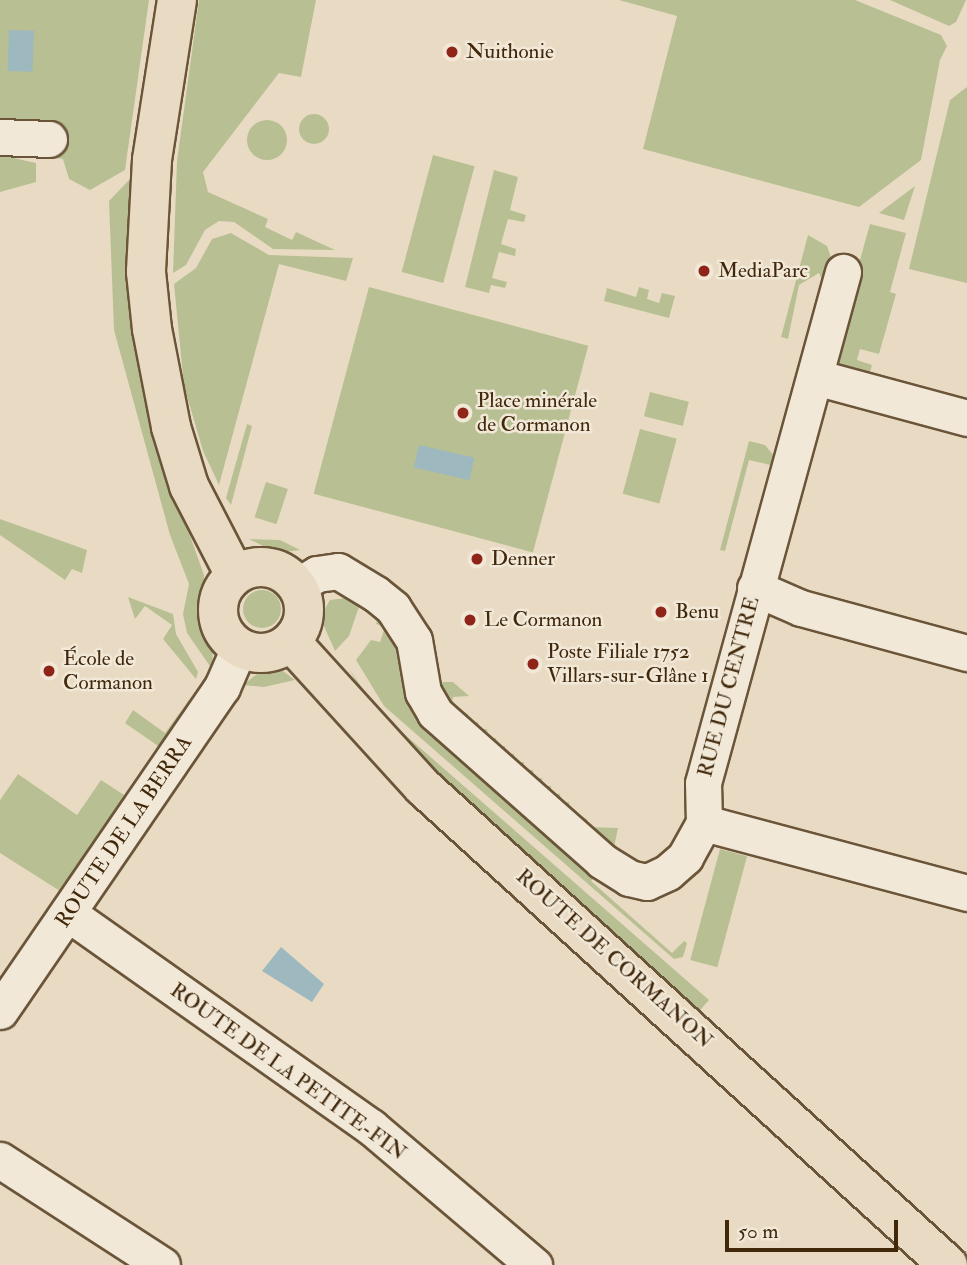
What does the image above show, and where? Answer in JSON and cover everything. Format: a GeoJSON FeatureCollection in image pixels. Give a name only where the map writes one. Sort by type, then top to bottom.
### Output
{"type":"FeatureCollection","features":[{"type":"Feature","properties":{"kind":"main road"},"geometry":{"type":"LineString","coordinates":[[177,0],[152,160],[146,272],[150,317],[172,427],[189,486],[234,575]]}},
{"type":"Feature","properties":{"kind":"main road"},"geometry":{"type":"LineString","coordinates":[[273,568],[298,586],[304,617],[291,642],[261,654],[239,648],[228,639],[217,617],[224,586],[234,575],[246,569],[273,568]]}},
{"type":"Feature","properties":{"kind":"main road","name":"ROUTE DE CORMANON"},"geometry":{"type":"LineString","coordinates":[[291,642],[423,787],[948,1265]]}},
{"type":"Feature","properties":{"kind":"street"},"geometry":{"type":"LineString","coordinates":[[0,138],[49,139]]}},
{"type":"Feature","properties":{"kind":"street","name":"RUE DU CENTRE"},"geometry":{"type":"LineString","coordinates":[[704,823],[703,783],[843,272]]}},
{"type":"Feature","properties":{"kind":"street"},"geometry":{"type":"LineString","coordinates":[[815,377],[967,418]]}},
{"type":"Feature","properties":{"kind":"street"},"geometry":{"type":"LineString","coordinates":[[298,586],[317,574],[338,571],[360,582],[393,608],[414,640],[423,692],[435,713],[602,861],[628,878],[647,882],[676,867],[704,823],[967,893]]}},
{"type":"Feature","properties":{"kind":"street"},"geometry":{"type":"LineString","coordinates":[[755,588],[801,608],[967,653]]}},
{"type":"Feature","properties":{"kind":"street","name":"ROUTE DE LA BERRA"},"geometry":{"type":"LineString","coordinates":[[0,1011],[222,687],[239,648]]}},
{"type":"Feature","properties":{"kind":"street","name":"ROUTE DE LA PETITE-FIN"},"geometry":{"type":"LineString","coordinates":[[69,914],[371,1127],[534,1265]]}},
{"type":"Feature","properties":{"kind":"street"},"geometry":{"type":"LineString","coordinates":[[0,1160],[162,1265]]}},
{"type":"Feature","properties":{"kind":"green space"},"geometry":{"type":"Polygon","coordinates":[[[0,0],[149,0],[125,170],[90,190],[69,179],[63,159],[11,150],[0,126],[0,0]]]}},
{"type":"Feature","properties":{"kind":"green space"},"geometry":{"type":"Polygon","coordinates":[[[199,0],[316,0],[301,77],[279,73],[203,172],[208,192],[268,219],[265,227],[292,240],[296,232],[335,250],[273,249],[234,222],[219,221],[205,230],[186,265],[173,273],[177,161],[199,0]]]}},
{"type":"Feature","properties":{"kind":"green space"},"geometry":{"type":"Polygon","coordinates":[[[619,0],[855,0],[941,35],[947,46],[940,60],[921,160],[859,207],[643,149],[677,16],[619,0]]]}},
{"type":"Feature","properties":{"kind":"green space"},"geometry":{"type":"Polygon","coordinates":[[[890,0],[966,0],[956,22],[949,26],[890,0]]]}},
{"type":"Feature","properties":{"kind":"green space"},"geometry":{"type":"Polygon","coordinates":[[[967,87],[967,283],[909,269],[950,100],[967,87]]]}},
{"type":"Feature","properties":{"kind":"green space"},"geometry":{"type":"Polygon","coordinates":[[[314,114],[325,118],[329,129],[325,140],[314,144],[303,140],[299,129],[303,118],[314,114]]]}},
{"type":"Feature","properties":{"kind":"green space"},"geometry":{"type":"Polygon","coordinates":[[[267,120],[281,126],[287,140],[281,154],[267,160],[253,154],[247,140],[253,126],[267,120]]]}},
{"type":"Feature","properties":{"kind":"green space"},"geometry":{"type":"Polygon","coordinates":[[[0,155],[36,163],[36,182],[0,192],[0,155]]]}},
{"type":"Feature","properties":{"kind":"green space"},"geometry":{"type":"Polygon","coordinates":[[[433,155],[475,166],[443,283],[402,272],[433,155]]]}},
{"type":"Feature","properties":{"kind":"green space"},"geometry":{"type":"Polygon","coordinates":[[[494,170],[518,177],[510,210],[526,215],[524,222],[508,219],[501,244],[516,249],[515,256],[499,252],[492,278],[507,282],[505,288],[491,285],[489,293],[465,287],[494,170]]]}},
{"type":"Feature","properties":{"kind":"green space"},"geometry":{"type":"Polygon","coordinates":[[[133,176],[163,460],[204,575],[203,613],[213,651],[212,669],[187,633],[183,614],[189,584],[170,535],[114,330],[109,201],[133,176]]]}},
{"type":"Feature","properties":{"kind":"green space"},"geometry":{"type":"Polygon","coordinates":[[[915,186],[904,220],[879,213],[915,186]]]}},
{"type":"Feature","properties":{"kind":"green space"},"geometry":{"type":"Polygon","coordinates":[[[870,224],[906,233],[890,292],[896,294],[879,354],[860,349],[857,360],[872,365],[868,379],[840,367],[833,357],[870,224]]]}},
{"type":"Feature","properties":{"kind":"green space"},"geometry":{"type":"Polygon","coordinates":[[[231,233],[269,255],[353,258],[346,281],[279,264],[219,485],[203,451],[184,386],[174,284],[196,268],[212,239],[231,233]]]}},
{"type":"Feature","properties":{"kind":"green space"},"geometry":{"type":"Polygon","coordinates":[[[808,235],[827,246],[834,266],[823,282],[819,273],[799,285],[788,339],[781,337],[808,235]]]}},
{"type":"Feature","properties":{"kind":"green space"},"geometry":{"type":"Polygon","coordinates":[[[369,287],[588,346],[533,552],[314,494],[369,287]]]}},
{"type":"Feature","properties":{"kind":"green space"},"geometry":{"type":"Polygon","coordinates":[[[639,287],[649,290],[647,299],[659,303],[662,293],[675,296],[669,318],[604,301],[607,288],[636,297],[639,287]]]}},
{"type":"Feature","properties":{"kind":"green space"},"geometry":{"type":"Polygon","coordinates":[[[650,392],[689,402],[683,426],[644,416],[650,392]]]}},
{"type":"Feature","properties":{"kind":"green space"},"geometry":{"type":"Polygon","coordinates":[[[247,424],[252,426],[231,505],[226,498],[247,424]]]}},
{"type":"Feature","properties":{"kind":"green space"},"geometry":{"type":"Polygon","coordinates":[[[640,429],[677,439],[659,504],[623,494],[640,429]]]}},
{"type":"Feature","properties":{"kind":"green space"},"geometry":{"type":"Polygon","coordinates":[[[749,441],[765,445],[774,456],[770,465],[749,460],[725,551],[720,550],[749,441]]]}},
{"type":"Feature","properties":{"kind":"green space"},"geometry":{"type":"Polygon","coordinates":[[[266,482],[288,489],[276,524],[255,517],[266,482]]]}},
{"type":"Feature","properties":{"kind":"green space"},"geometry":{"type":"Polygon","coordinates":[[[0,519],[87,550],[82,573],[72,569],[65,580],[0,535],[0,519]]]}},
{"type":"Feature","properties":{"kind":"green space"},"geometry":{"type":"Polygon","coordinates":[[[249,539],[280,540],[300,550],[277,553],[249,539]]]}},
{"type":"Feature","properties":{"kind":"green space"},"geometry":{"type":"Polygon","coordinates":[[[262,590],[276,595],[281,609],[276,623],[262,628],[248,623],[243,609],[248,595],[262,590]]]}},
{"type":"Feature","properties":{"kind":"green space"},"geometry":{"type":"Polygon","coordinates":[[[128,597],[173,614],[176,634],[198,672],[196,679],[163,639],[172,625],[145,606],[135,619],[128,597]]]}},
{"type":"Feature","properties":{"kind":"green space"},"geometry":{"type":"Polygon","coordinates":[[[346,598],[361,601],[349,636],[335,651],[320,617],[330,600],[346,598]]]}},
{"type":"Feature","properties":{"kind":"green space"},"geometry":{"type":"Polygon","coordinates":[[[379,614],[393,633],[407,698],[598,872],[591,881],[672,953],[684,941],[687,943],[683,957],[674,959],[384,706],[356,660],[371,640],[380,642],[385,627],[376,624],[379,614]]]}},
{"type":"Feature","properties":{"kind":"green space"},"geometry":{"type":"Polygon","coordinates":[[[266,667],[279,668],[295,680],[264,687],[243,685],[266,667]]]}},
{"type":"Feature","properties":{"kind":"green space"},"geometry":{"type":"Polygon","coordinates":[[[349,669],[379,712],[709,1000],[695,1016],[440,784],[372,709],[349,669]]]}},
{"type":"Feature","properties":{"kind":"green space"},"geometry":{"type":"Polygon","coordinates":[[[443,682],[453,682],[469,696],[453,697],[452,706],[468,714],[469,722],[478,722],[479,730],[487,729],[488,738],[496,738],[497,746],[505,746],[506,754],[514,754],[515,763],[524,762],[524,770],[533,770],[534,779],[542,778],[543,786],[551,786],[551,794],[560,794],[561,803],[569,802],[570,811],[587,819],[588,827],[618,828],[613,852],[458,719],[440,687],[443,682]]]}},
{"type":"Feature","properties":{"kind":"green space"},"geometry":{"type":"Polygon","coordinates":[[[189,700],[192,702],[161,748],[125,723],[133,710],[165,733],[189,700]]]}},
{"type":"Feature","properties":{"kind":"green space"},"geometry":{"type":"Polygon","coordinates":[[[18,774],[77,815],[101,780],[127,797],[60,891],[0,853],[0,800],[18,774]]]}},
{"type":"Feature","properties":{"kind":"green space"},"geometry":{"type":"Polygon","coordinates":[[[720,849],[747,856],[717,967],[690,960],[720,849]]]}},
{"type":"Feature","properties":{"kind":"water"},"geometry":{"type":"Polygon","coordinates":[[[9,30],[34,31],[33,72],[8,71],[9,30]]]}},
{"type":"Feature","properties":{"kind":"water"},"geometry":{"type":"Polygon","coordinates":[[[419,445],[475,458],[469,480],[414,467],[419,445]]]}},
{"type":"Feature","properties":{"kind":"water"},"geometry":{"type":"Polygon","coordinates":[[[281,947],[324,984],[312,1002],[262,971],[281,947]]]}},
{"type":"Feature","properties":{"kind":"place","name":"Nuithonie"},"geometry":{"type":"Point","coordinates":[452,52]}},
{"type":"Feature","properties":{"kind":"place","name":"MediaParc"},"geometry":{"type":"Point","coordinates":[704,271]}},
{"type":"Feature","properties":{"kind":"place","name":"Place minérale de Cormanon"},"geometry":{"type":"Point","coordinates":[463,413]}},
{"type":"Feature","properties":{"kind":"place","name":"Denner"},"geometry":{"type":"Point","coordinates":[477,559]}},
{"type":"Feature","properties":{"kind":"place","name":"Benu"},"geometry":{"type":"Point","coordinates":[661,612]}},
{"type":"Feature","properties":{"kind":"place","name":"Le Cormanon"},"geometry":{"type":"Point","coordinates":[470,620]}},
{"type":"Feature","properties":{"kind":"place","name":"Poste Filiale 1752 Villars-sur-Glâne 1"},"geometry":{"type":"Point","coordinates":[533,664]}},
{"type":"Feature","properties":{"kind":"place","name":"École de Cormanon"},"geometry":{"type":"Point","coordinates":[49,671]}}]}
